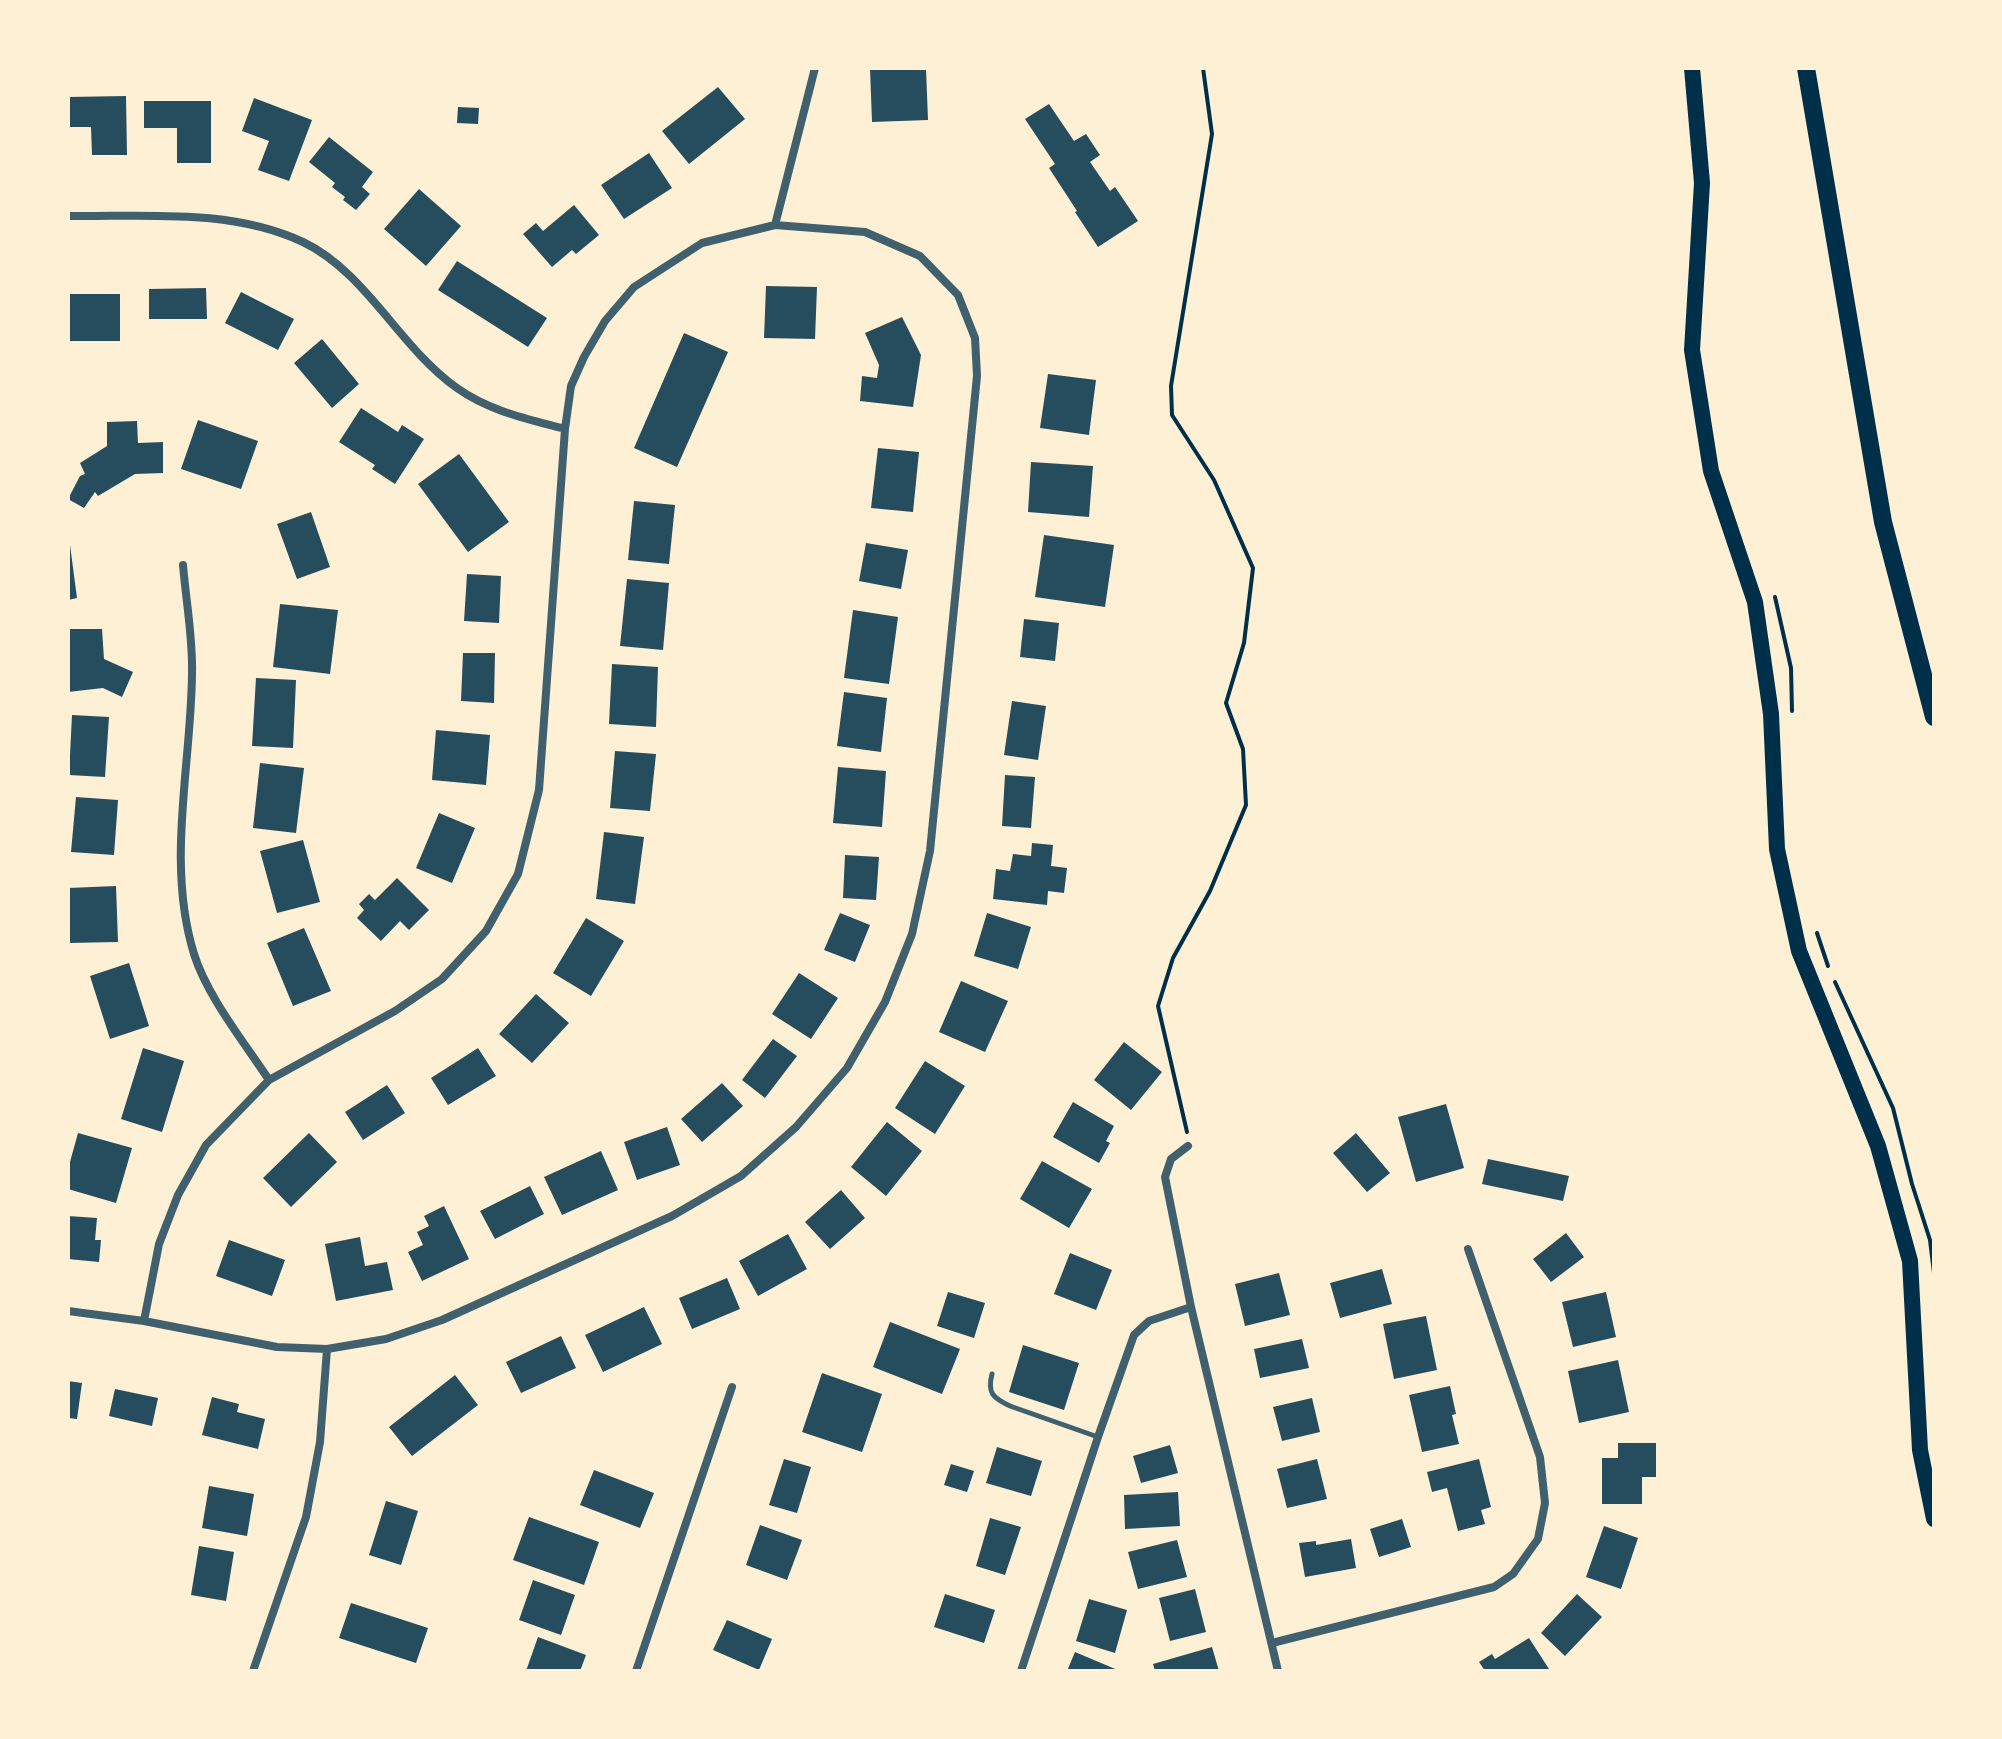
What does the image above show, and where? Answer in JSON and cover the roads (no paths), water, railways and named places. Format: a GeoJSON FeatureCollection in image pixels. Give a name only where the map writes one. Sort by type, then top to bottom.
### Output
{"type":"FeatureCollection","features":[{"type":"Feature","properties":{"kind":"highway"},"geometry":{"type":"LineString","coordinates":[[1806,68],[1883,522],[1934,717]]}},
{"type":"Feature","properties":{"kind":"main road"},"geometry":{"type":"LineString","coordinates":[[1692,68],[1702,183],[1692,350],[1711,471],[1755,602],[1771,714],[1777,849],[1799,951],[1878,1146],[1910,1261],[1920,1450],[1934,1519]]}},
{"type":"Feature","properties":{"kind":"street"},"geometry":{"type":"LineString","coordinates":[[775,225],[815,68]]}},
{"type":"Feature","properties":{"kind":"street"},"geometry":{"type":"LineString","coordinates":[[68,216],[207,217],[265,227],[305,243],[342,268],[429,364],[458,389],[498,410],[565,429]]}},
{"type":"Feature","properties":{"kind":"street"},"geometry":{"type":"LineString","coordinates":[[68,1311],[144,1321],[277,1347],[327,1349],[386,1339],[442,1320],[672,1216],[741,1176],[796,1127],[847,1068],[885,1002],[912,934],[930,851],[977,376],[975,338],[958,295],[920,256],[865,232],[775,225],[702,243],[634,287],[605,321],[571,386],[565,429],[539,790],[518,874],[486,931],[442,979],[395,1011],[269,1080],[206,1145],[178,1195],[159,1244],[144,1321]]}},
{"type":"Feature","properties":{"kind":"street"},"geometry":{"type":"LineString","coordinates":[[183,565],[192,672],[180,864],[185,913],[195,956],[214,997],[269,1080]]}},
{"type":"Feature","properties":{"kind":"street"},"geometry":{"type":"LineString","coordinates":[[1188,1146],[1171,1159],[1165,1177],[1191,1307],[1278,1671]]}},
{"type":"Feature","properties":{"kind":"street"},"geometry":{"type":"LineString","coordinates":[[1272,1643],[1494,1587],[1513,1574],[1538,1539],[1545,1503],[1540,1457],[1468,1249]]}},
{"type":"Feature","properties":{"kind":"street"},"geometry":{"type":"LineString","coordinates":[[1021,1671],[1134,1335],[1149,1321],[1191,1307]]}},
{"type":"Feature","properties":{"kind":"street"},"geometry":{"type":"LineString","coordinates":[[253,1671],[306,1517],[320,1442],[327,1349]]}},
{"type":"Feature","properties":{"kind":"street"},"geometry":{"type":"LineString","coordinates":[[636,1671],[732,1387]]}},
{"type":"Feature","properties":{"kind":"lane"},"geometry":{"type":"LineString","coordinates":[[992,1374],[989,1388],[999,1401],[1098,1437]]}}]}
